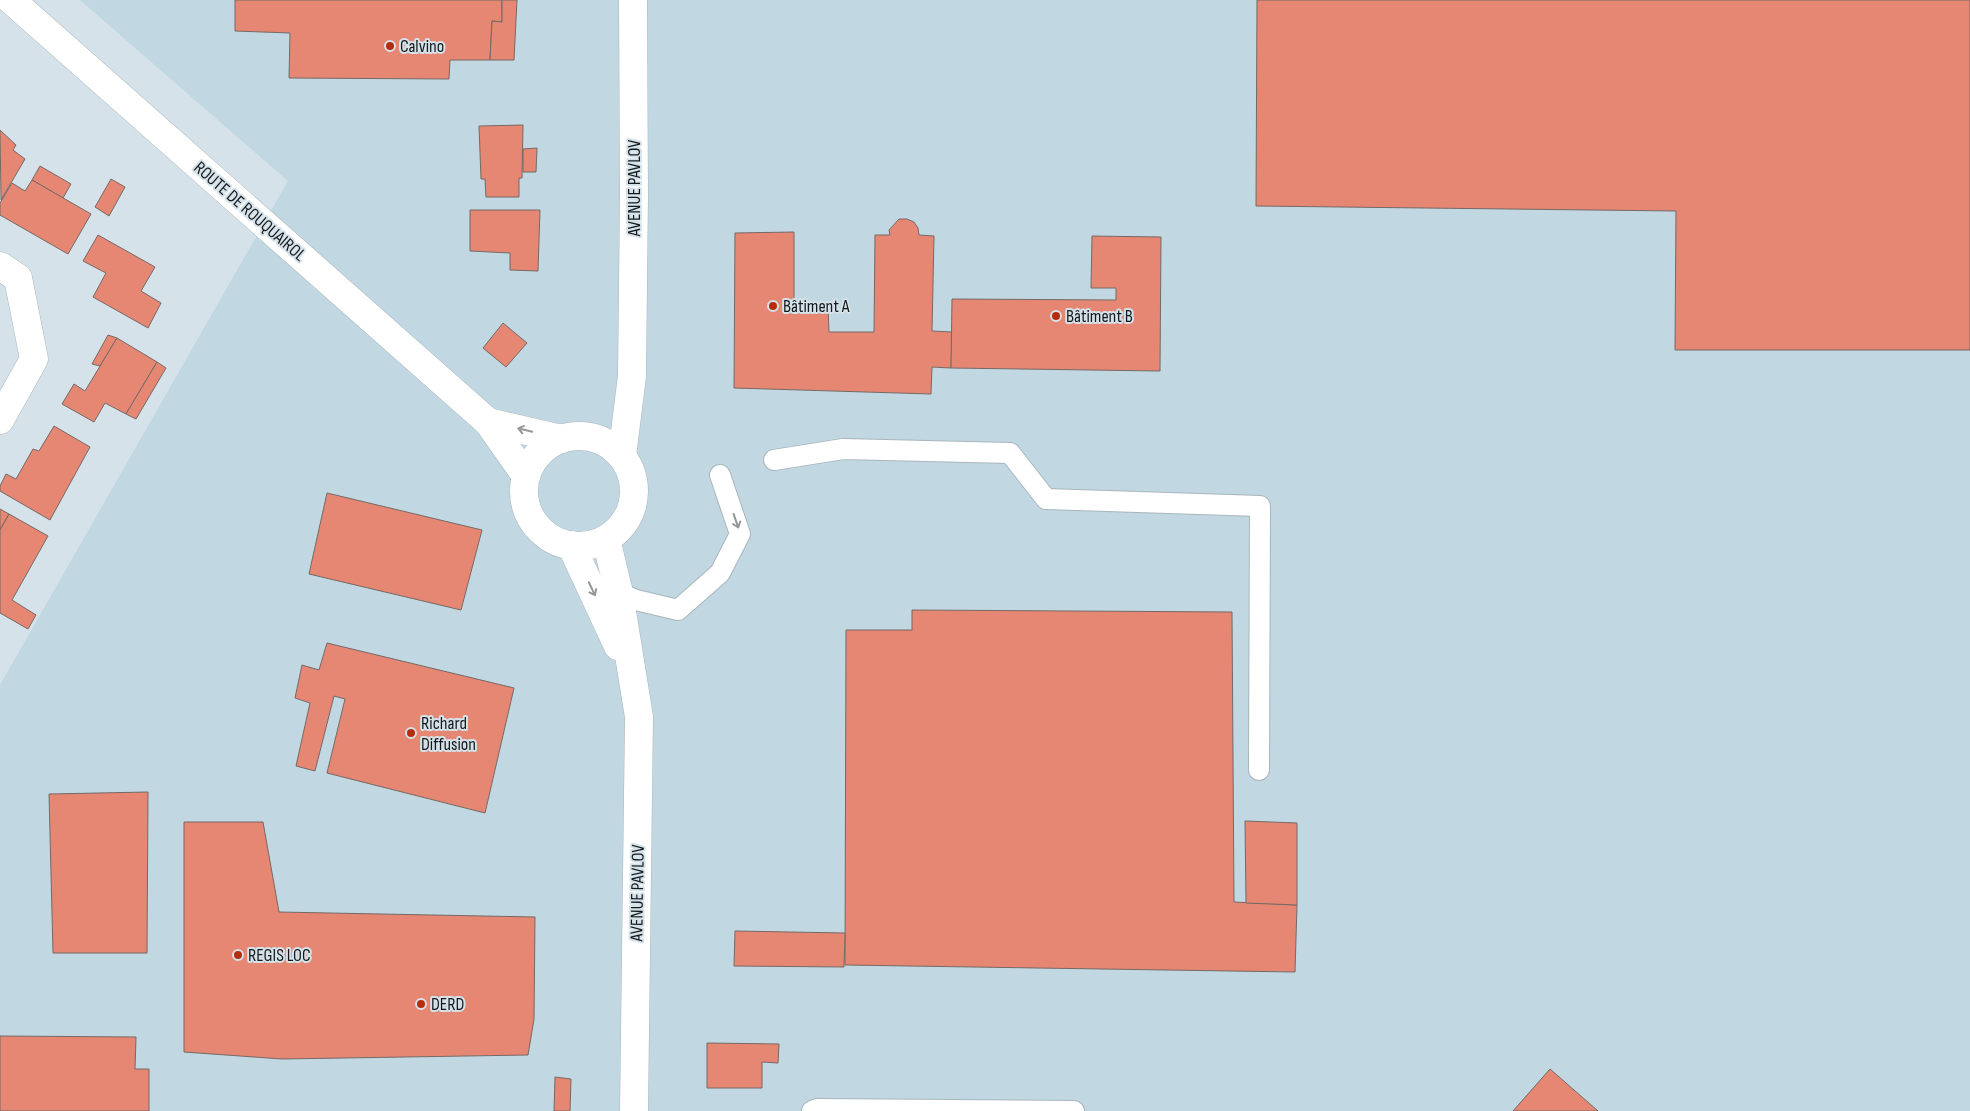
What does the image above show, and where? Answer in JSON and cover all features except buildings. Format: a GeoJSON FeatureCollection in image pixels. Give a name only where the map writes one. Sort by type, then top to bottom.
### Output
{"type":"FeatureCollection","features":[{"type":"Feature","properties":{"kind":"street","name":"ROUTE DE ROUQUAIROL"},"geometry":{"type":"LineString","coordinates":[[11,0],[488,422],[526,476]]}},
{"type":"Feature","properties":{"kind":"street","name":"AVENUE PAVLOV"},"geometry":{"type":"LineString","coordinates":[[622,456],[632,376],[634,195],[633,0]]}},
{"type":"Feature","properties":{"kind":"street"},"geometry":{"type":"LineString","coordinates":[[0,266],[18,278],[34,359],[0,420]]}},
{"type":"Feature","properties":{"kind":"street"},"geometry":{"type":"LineString","coordinates":[[595,438],[632,376]]}},
{"type":"Feature","properties":{"kind":"street","name":"ROUTE DE ROUQUAIROL"},"geometry":{"type":"LineString","coordinates":[[488,422],[561,439]]}},
{"type":"Feature","properties":{"kind":"street"},"geometry":{"type":"LineString","coordinates":[[577,436],[595,438],[609,445],[622,456],[630,469],[634,483],[634,498],[628,515],[619,529],[606,539],[589,545],[571,545],[553,540],[539,528],[528,512],[524,495],[526,476],[533,460],[545,447],[561,439],[577,436]]}},
{"type":"Feature","properties":{"kind":"street","name":"AVENUE PAVLOV"},"geometry":{"type":"LineString","coordinates":[[606,539],[619,593],[639,717],[634,1111]]}},
{"type":"Feature","properties":{"kind":"street","name":"AVENUE PAVLOV"},"geometry":{"type":"LineString","coordinates":[[571,545],[632,676]]}},
{"type":"Feature","properties":{"kind":"lane"},"geometry":{"type":"LineString","coordinates":[[774,460],[843,449],[1010,454],[1046,499],[1260,506],[1259,770]]}},
{"type":"Feature","properties":{"kind":"lane"},"geometry":{"type":"LineString","coordinates":[[619,593],[636,600],[678,610],[720,573],[740,534],[720,475]]}},
{"type":"Feature","properties":{"kind":"lane"},"geometry":{"type":"LineString","coordinates":[[812,1111],[817,1109],[1074,1111]]}},
{"type":"Feature","properties":{"kind":"shaded area"},"geometry":{"type":"Polygon","coordinates":[[[80,0],[1970,0],[1970,1111],[0,1111],[0,685],[288,181],[80,0]]]}},
{"type":"Feature","properties":{"kind":"place","name":"Calvino"},"geometry":{"type":"Point","coordinates":[390,46]}},
{"type":"Feature","properties":{"kind":"place","name":"Bâtiment A"},"geometry":{"type":"Point","coordinates":[773,306]}},
{"type":"Feature","properties":{"kind":"place","name":"Bâtiment B"},"geometry":{"type":"Point","coordinates":[1056,316]}},
{"type":"Feature","properties":{"kind":"place","name":"Richard Diffusion"},"geometry":{"type":"Point","coordinates":[411,733]}},
{"type":"Feature","properties":{"kind":"place","name":"REGIS LOC"},"geometry":{"type":"Point","coordinates":[238,955]}},
{"type":"Feature","properties":{"kind":"place","name":"DERD"},"geometry":{"type":"Point","coordinates":[421,1004]}}]}
